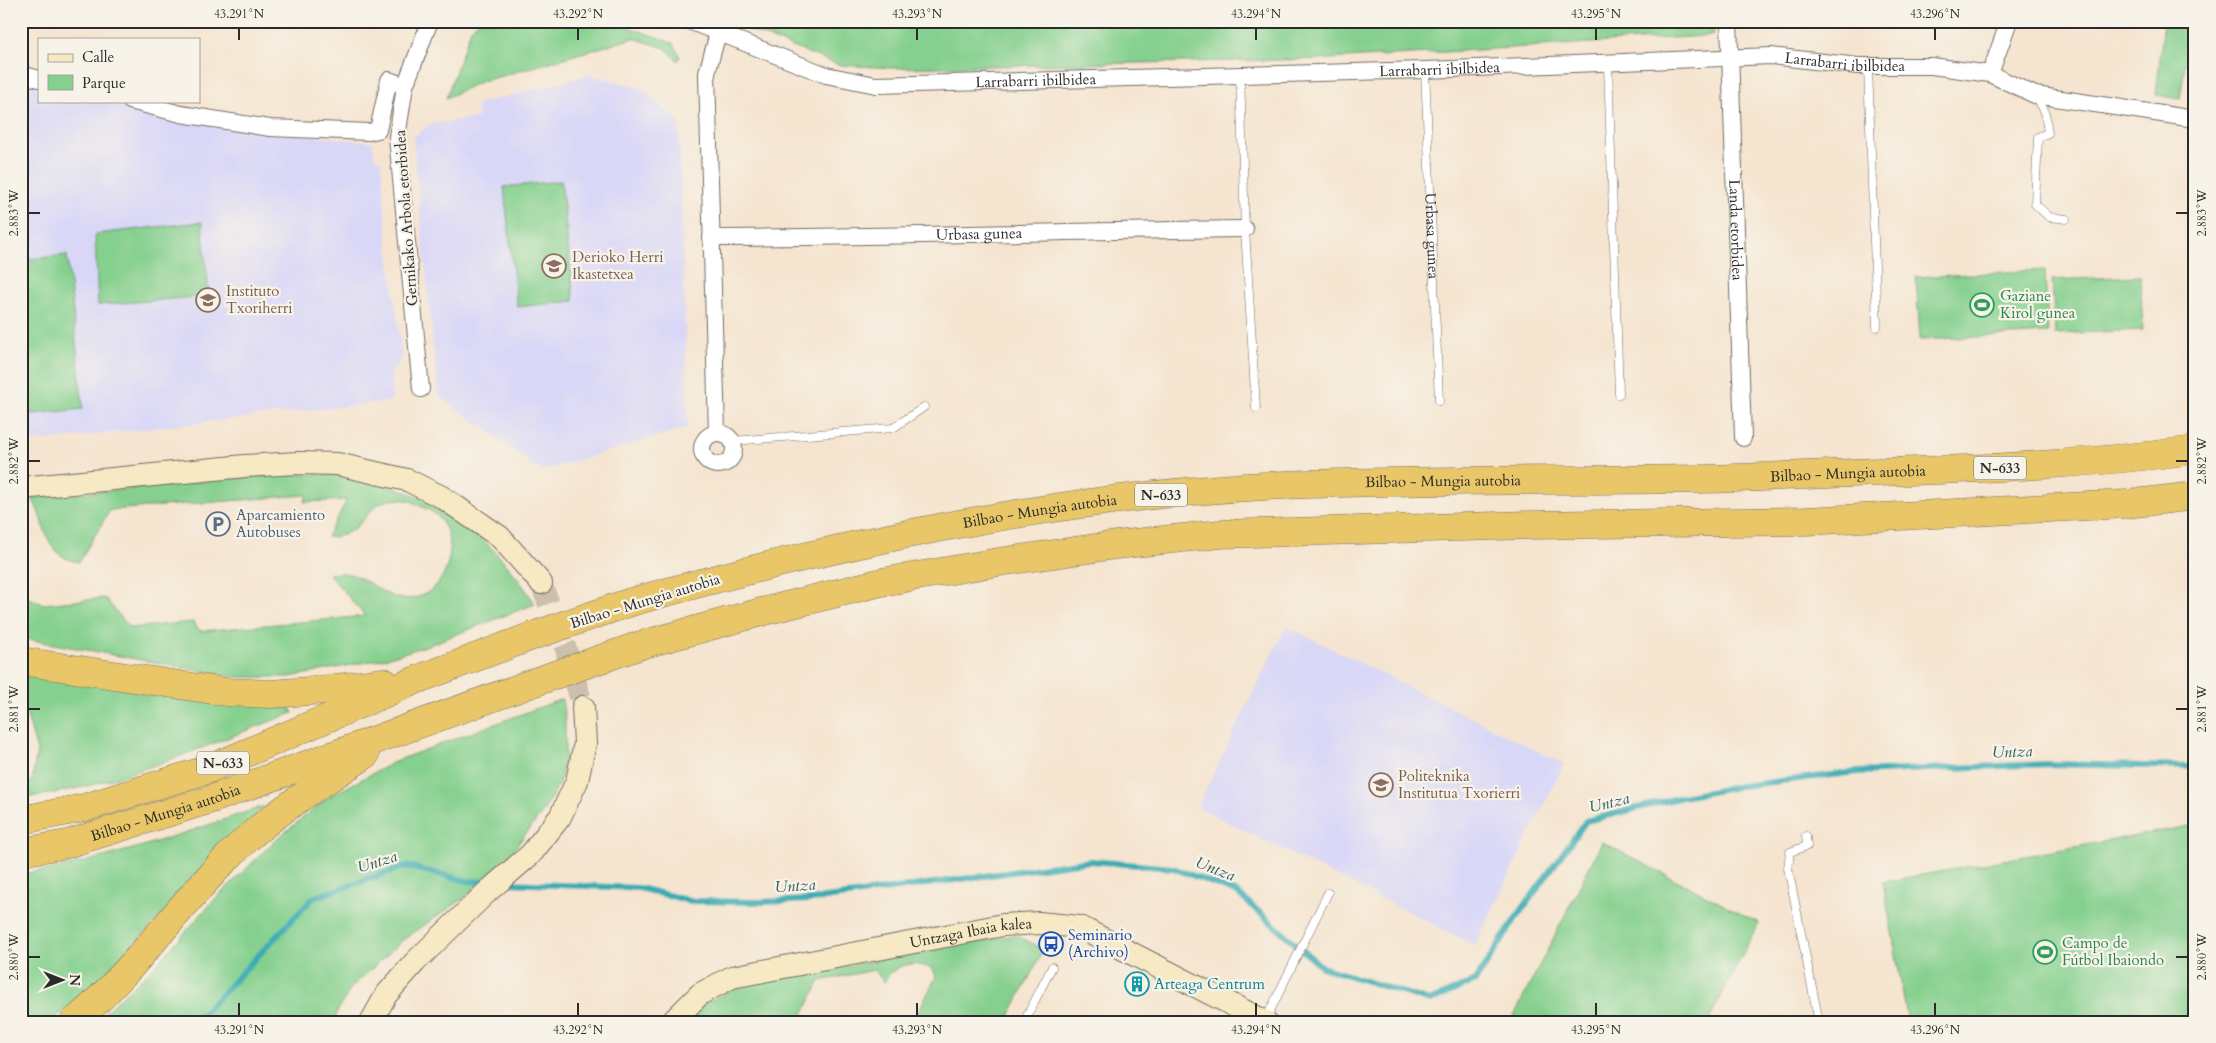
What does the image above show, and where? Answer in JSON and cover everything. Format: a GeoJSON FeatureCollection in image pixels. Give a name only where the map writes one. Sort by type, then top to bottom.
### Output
{"type":"FeatureCollection","features":[{"type":"Feature","properties":{"kind":"highway","name":"Bilbao - Mungia autobia"},"geometry":{"type":"LineString","coordinates":[[21,820],[84,808],[208,769],[416,680],[538,634],[631,602],[694,584],[878,540],[1079,504],[1177,493],[1284,485],[1701,479],[2001,468],[2151,456],[2195,450]]}},
{"type":"Feature","properties":{"kind":"highway","name":"Bilbao - Mungia autobia"},"geometry":{"type":"LineString","coordinates":[[21,852],[67,844],[212,800],[641,645],[765,611],[882,582],[999,562],[1116,545],[1220,534],[1531,525],[1806,521],[2126,504],[2195,496]]}},
{"type":"Feature","properties":{"kind":"highway"},"geometry":{"type":"LineString","coordinates":[[21,661],[226,692],[271,694],[416,680]]}},
{"type":"Feature","properties":{"kind":"highway"},"geometry":{"type":"LineString","coordinates":[[74,1022],[119,980],[225,859],[276,814],[402,731]]}},
{"type":"Feature","properties":{"kind":"street","name":"Gernikako Arbola etorbidea"},"geometry":{"type":"LineString","coordinates":[[420,389],[398,137],[405,86],[430,21]]}},
{"type":"Feature","properties":{"kind":"street","name":"Larrabarri ibilbidea"},"geometry":{"type":"LineString","coordinates":[[689,21],[826,75],[876,85],[1425,70],[1771,56],[1868,66],[1932,66],[1990,74],[2036,95],[2195,119]]}},
{"type":"Feature","properties":{"kind":"street","name":"Landa etorbidea"},"geometry":{"type":"LineString","coordinates":[[1729,21],[1743,438]]}},
{"type":"Feature","properties":{"kind":"street"},"geometry":{"type":"LineString","coordinates":[[1990,74],[2009,21]]}},
{"type":"Feature","properties":{"kind":"street"},"geometry":{"type":"LineString","coordinates":[[717,433],[707,73],[718,32]]}},
{"type":"Feature","properties":{"kind":"street"},"geometry":{"type":"LineString","coordinates":[[21,74],[38,79]]}},
{"type":"Feature","properties":{"kind":"street"},"geometry":{"type":"LineString","coordinates":[[134,102],[181,114],[270,128],[369,132],[378,130],[389,80],[405,86]]}},
{"type":"Feature","properties":{"kind":"street","name":"Urbasa gunea"},"geometry":{"type":"LineString","coordinates":[[711,238],[925,237],[1060,232],[1245,229]]}},
{"type":"Feature","properties":{"kind":"street"},"geometry":{"type":"LineString","coordinates":[[717,433],[725,435],[732,441],[735,451],[733,457],[725,464],[714,465],[705,459],[702,448],[706,438],[717,433]]}},
{"type":"Feature","properties":{"kind":"street"},"geometry":{"type":"LineString","coordinates":[[21,488],[245,466],[337,464],[407,480],[442,497],[500,537],[541,583]]}},
{"type":"Feature","properties":{"kind":"street"},"geometry":{"type":"LineString","coordinates":[[371,1022],[386,995],[415,962],[487,892],[531,854],[560,817],[577,781],[585,743],[583,707]]}},
{"type":"Feature","properties":{"kind":"street","name":"Untzaga Ibaia kalea"},"geometry":{"type":"LineString","coordinates":[[672,1022],[700,994],[732,977],[1003,925],[1039,923],[1080,927],[1266,1021]]}},
{"type":"Feature","properties":{"kind":"lane"},"geometry":{"type":"LineString","coordinates":[[1608,64],[1619,394]]}},
{"type":"Feature","properties":{"kind":"lane"},"geometry":{"type":"LineString","coordinates":[[1868,66],[1877,327]]}},
{"type":"Feature","properties":{"kind":"lane","name":"Urbasa gunea"},"geometry":{"type":"LineString","coordinates":[[1425,70],[1439,401]]}},
{"type":"Feature","properties":{"kind":"lane"},"geometry":{"type":"LineString","coordinates":[[1240,75],[1245,229],[1256,408]]}},
{"type":"Feature","properties":{"kind":"lane"},"geometry":{"type":"LineString","coordinates":[[2036,95],[2045,112],[2048,133],[2038,137],[2035,204],[2049,217],[2066,219]]}},
{"type":"Feature","properties":{"kind":"lane"},"geometry":{"type":"LineString","coordinates":[[732,441],[893,428],[924,407]]}},
{"type":"Feature","properties":{"kind":"lane"},"geometry":{"type":"LineString","coordinates":[[1806,836],[1807,846],[1790,852],[1788,868],[1819,1022]]}},
{"type":"Feature","properties":{"kind":"lane"},"geometry":{"type":"LineString","coordinates":[[1266,1021],[1328,893]]}},
{"type":"Feature","properties":{"kind":"lane"},"geometry":{"type":"LineString","coordinates":[[1024,1022],[1052,967]]}},
{"type":"Feature","properties":{"kind":"shaded area","name":"Derioko Herri Ikastetxea"},"geometry":{"type":"Polygon","coordinates":[[[590,75],[641,88],[679,122],[688,427],[542,471],[438,395],[413,138],[430,124],[477,118],[477,104],[590,75]]]}},
{"type":"Feature","properties":{"kind":"shaded area","name":"Instituto Txoriherri"},"geometry":{"type":"Polygon","coordinates":[[[21,81],[38,85],[38,102],[118,102],[240,129],[373,142],[374,158],[381,161],[388,246],[402,353],[398,364],[391,371],[392,401],[21,443],[21,81]]]}},
{"type":"Feature","properties":{"kind":"shaded area","name":"Politeknika Institutua Txorierri"},"geometry":{"type":"Polygon","coordinates":[[[1286,626],[1564,764],[1475,945],[1197,807],[1286,626]]]}},
{"type":"Feature","properties":{"kind":"green space"},"geometry":{"type":"Polygon","coordinates":[[[479,21],[612,21],[673,43],[680,56],[678,61],[665,48],[634,38],[477,83],[446,98],[471,29],[479,21]]]}},
{"type":"Feature","properties":{"kind":"green space"},"geometry":{"type":"Polygon","coordinates":[[[726,21],[1715,21],[1713,34],[1706,36],[1329,59],[892,68],[839,65],[726,21]]]}},
{"type":"Feature","properties":{"kind":"green space"},"geometry":{"type":"Polygon","coordinates":[[[2164,21],[2191,21],[2180,99],[2156,95],[2164,21]]]}},
{"type":"Feature","properties":{"kind":"green space"},"geometry":{"type":"Polygon","coordinates":[[[561,181],[574,301],[517,307],[504,187],[561,181]]]}},
{"type":"Feature","properties":{"kind":"green space"},"geometry":{"type":"Polygon","coordinates":[[[202,222],[209,296],[98,305],[95,234],[202,222]]]}},
{"type":"Feature","properties":{"kind":"green space"},"geometry":{"type":"Polygon","coordinates":[[[67,255],[83,409],[21,415],[21,260],[67,255]]]}},
{"type":"Feature","properties":{"kind":"green space","name":"Gaziane Kirol gunea"},"geometry":{"type":"Polygon","coordinates":[[[2045,270],[2048,333],[1920,340],[1916,277],[2045,270]]]}},
{"type":"Feature","properties":{"kind":"green space"},"geometry":{"type":"Polygon","coordinates":[[[2140,276],[2143,330],[2055,334],[2052,280],[2140,276]]]}},
{"type":"Feature","properties":{"kind":"green space"},"geometry":{"type":"Polygon","coordinates":[[[281,474],[323,474],[355,477],[392,487],[418,497],[441,509],[483,540],[502,559],[535,604],[426,646],[386,658],[290,677],[235,677],[21,638],[21,595],[44,604],[105,598],[130,628],[193,622],[200,631],[365,616],[329,574],[344,573],[354,575],[386,594],[404,599],[414,598],[427,593],[437,585],[444,574],[448,561],[450,548],[448,535],[443,523],[434,513],[408,500],[385,501],[373,509],[363,521],[349,532],[330,537],[327,537],[347,500],[304,502],[307,495],[110,510],[79,562],[67,559],[52,546],[32,498],[281,474]]]}},
{"type":"Feature","properties":{"kind":"green space"},"geometry":{"type":"Polygon","coordinates":[[[21,670],[289,705],[293,713],[125,775],[56,793],[21,798],[21,794],[32,780],[37,751],[27,716],[21,703],[21,670]]]}},
{"type":"Feature","properties":{"kind":"green space"},"geometry":{"type":"Polygon","coordinates":[[[562,699],[565,720],[565,761],[559,784],[542,813],[510,854],[463,899],[404,939],[351,988],[337,1012],[335,1022],[94,1022],[154,967],[216,898],[280,836],[330,796],[398,760],[562,699]]]}},
{"type":"Feature","properties":{"kind":"green space"},"geometry":{"type":"Polygon","coordinates":[[[264,806],[79,1002],[48,1022],[21,1022],[21,874],[52,869],[114,854],[264,806]]]}},
{"type":"Feature","properties":{"kind":"green space","name":"Campo de Fútbol Ibaiondo"},"geometry":{"type":"Polygon","coordinates":[[[2195,825],[2195,1022],[1908,1022],[1883,882],[2195,825]]]}},
{"type":"Feature","properties":{"kind":"green space"},"geometry":{"type":"Polygon","coordinates":[[[1602,842],[1759,923],[1708,1022],[1511,1022],[1602,842]]]}},
{"type":"Feature","properties":{"kind":"green space"},"geometry":{"type":"Polygon","coordinates":[[[1015,935],[1042,948],[1041,955],[1006,1022],[913,1022],[936,977],[933,969],[912,964],[894,970],[884,982],[874,970],[820,981],[799,1022],[685,1022],[706,1003],[738,986],[1015,935]]]}},
{"type":"Feature","properties":{"kind":"waterway","name":"Untza"},"geometry":{"type":"LineString","coordinates":[[506,883],[639,888],[691,901],[760,902],[811,900],[1091,861],[1173,868],[1236,892],[1322,967],[1430,1001],[1475,981],[1516,918],[1586,821],[1682,797],[1748,785],[1857,772],[2047,764],[2195,767]]}},
{"type":"Feature","properties":{"kind":"waterway","name":"Untza"},"geometry":{"type":"LineString","coordinates":[[195,1022],[313,898],[406,866],[467,881],[489,882]]}},
{"type":"Feature","properties":{"kind":"tunnel"},"geometry":{"type":"LineString","coordinates":[[541,583],[565,646],[583,707]]}},
{"type":"Feature","properties":{"kind":"place","name":"Derioko Herri Ikastetxea"},"geometry":{"type":"Point","coordinates":[554,266]}},
{"type":"Feature","properties":{"kind":"place","name":"Instituto Txoriherri"},"geometry":{"type":"Point","coordinates":[208,300]}},
{"type":"Feature","properties":{"kind":"place","name":"Gaziane Kirol gunea"},"geometry":{"type":"Point","coordinates":[1982,305]}},
{"type":"Feature","properties":{"kind":"place","name":"Aparcamiento Autobuses"},"geometry":{"type":"Point","coordinates":[218,524]}},
{"type":"Feature","properties":{"kind":"place","name":"Politeknika Institutua Txorierri"},"geometry":{"type":"Point","coordinates":[1381,785]}},
{"type":"Feature","properties":{"kind":"place","name":"Seminario (Archivo)"},"geometry":{"type":"Point","coordinates":[1051,944]}},
{"type":"Feature","properties":{"kind":"place","name":"Campo de Fútbol Ibaiondo"},"geometry":{"type":"Point","coordinates":[2045,952]}},
{"type":"Feature","properties":{"kind":"place","name":"Arteaga Centrum"},"geometry":{"type":"Point","coordinates":[1137,984]}}]}
